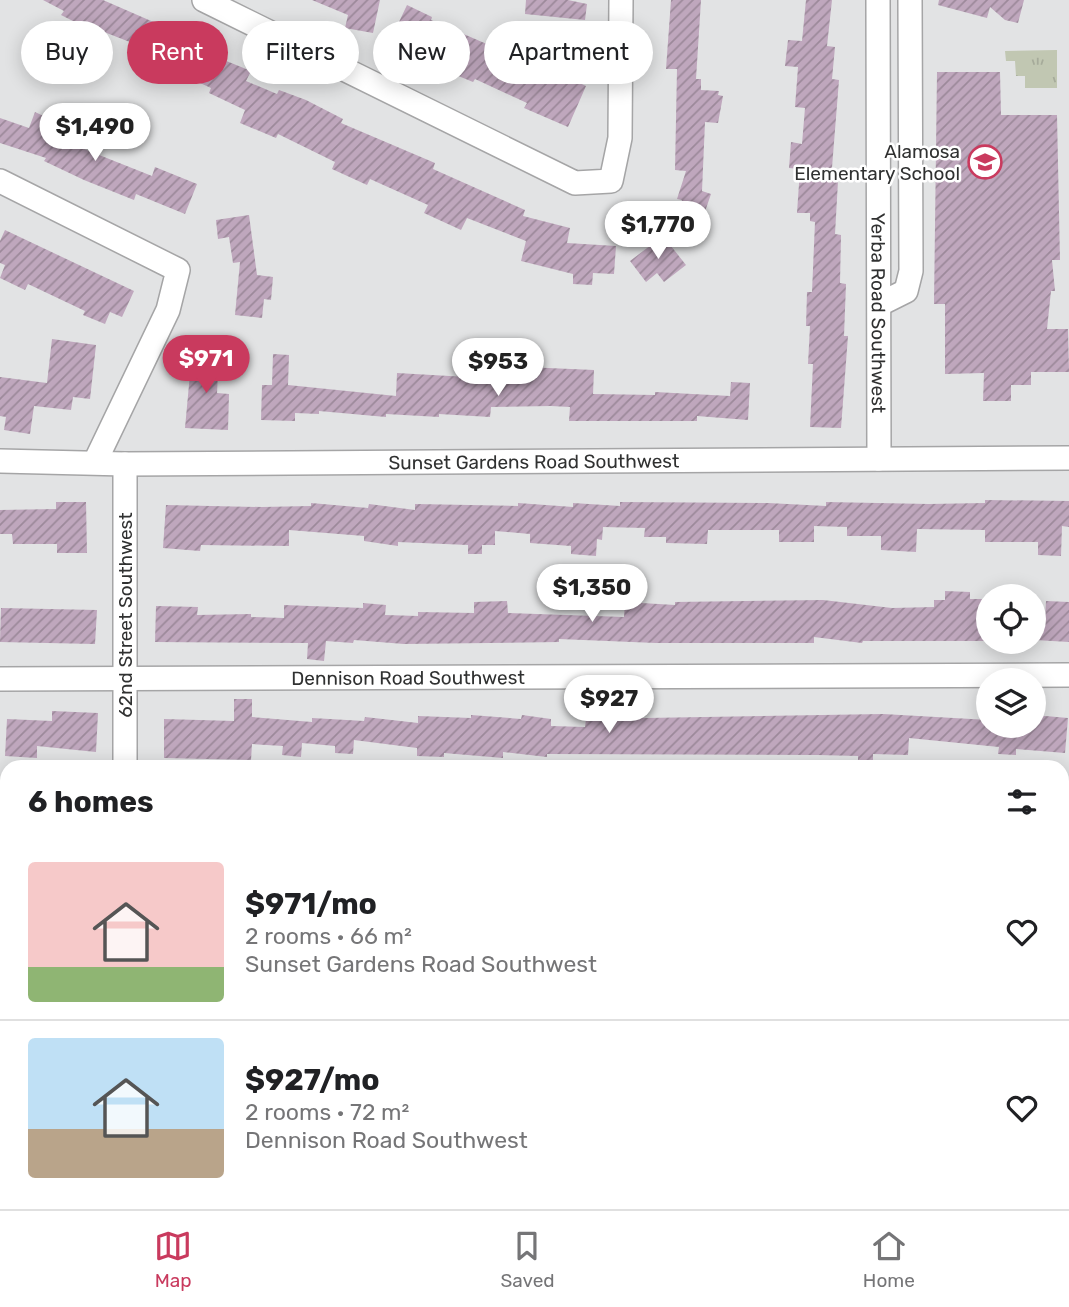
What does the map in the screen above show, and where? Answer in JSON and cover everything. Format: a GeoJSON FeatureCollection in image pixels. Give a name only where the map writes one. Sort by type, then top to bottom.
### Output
{"type":"FeatureCollection","features":[{"type":"Feature","properties":{"kind":"street"},"geometry":{"type":"LineString","coordinates":[[204,0],[575,183],[611,181],[620,138],[621,0]]}},
{"type":"Feature","properties":{"kind":"street","name":"Yerba Road Southwest"},"geometry":{"type":"LineString","coordinates":[[878,0],[879,459]]}},
{"type":"Feature","properties":{"kind":"street"},"geometry":{"type":"LineString","coordinates":[[880,304],[906,291],[911,271],[910,0]]}},
{"type":"Feature","properties":{"kind":"street"},"geometry":{"type":"LineString","coordinates":[[0,181],[178,270],[168,310],[95,462]]}},
{"type":"Feature","properties":{"kind":"street","name":"Sunset Gardens Road Southwest"},"geometry":{"type":"LineString","coordinates":[[0,461],[125,464],[1069,458]]}},
{"type":"Feature","properties":{"kind":"street","name":"62nd Street Southwest"},"geometry":{"type":"LineString","coordinates":[[125,464],[125,760]]}},
{"type":"Feature","properties":{"kind":"street","name":"Dennison Road Southwest"},"geometry":{"type":"LineString","coordinates":[[0,679],[1069,675]]}},
{"type":"Feature","properties":{"kind":"green space"},"geometry":{"type":"Polygon","coordinates":[[[1057,50],[1057,88],[1025,88],[1025,76],[1016,76],[1015,61],[1006,61],[1005,51],[1057,50]]]}},
{"type":"Feature","properties":{"kind":"building"},"geometry":{"type":"Polygon","coordinates":[[[43,0],[103,0],[151,21],[127,21],[127,41],[113,35],[113,21],[73,21],[61,15],[64,11],[43,0]]]}},
{"type":"Feature","properties":{"kind":"building"},"geometry":{"type":"Polygon","coordinates":[[[312,0],[380,0],[376,21],[373,21],[373,33],[359,30],[359,21],[347,21],[348,15],[312,0]]]}},
{"type":"Feature","properties":{"kind":"building"},"geometry":{"type":"Polygon","coordinates":[[[526,0],[568,0],[587,4],[585,20],[525,14],[526,0]]]}},
{"type":"Feature","properties":{"kind":"building"},"geometry":{"type":"Polygon","coordinates":[[[671,0],[701,0],[696,79],[701,79],[701,90],[719,91],[718,95],[723,96],[718,123],[705,122],[702,191],[711,194],[698,232],[674,225],[682,200],[677,199],[686,171],[675,170],[677,69],[666,69],[671,0]]]}},
{"type":"Feature","properties":{"kind":"building"},"geometry":{"type":"Polygon","coordinates":[[[806,0],[832,0],[827,46],[835,47],[832,79],[839,80],[831,180],[838,181],[835,234],[841,235],[840,283],[846,284],[844,336],[848,336],[841,428],[810,427],[813,364],[808,364],[810,326],[806,326],[807,292],[812,292],[815,222],[810,221],[810,213],[797,213],[800,169],[789,168],[791,142],[802,144],[805,108],[795,107],[798,67],[785,66],[788,40],[802,41],[806,0]]]}},
{"type":"Feature","properties":{"kind":"building"},"geometry":{"type":"Polygon","coordinates":[[[939,0],[1024,0],[1018,23],[1005,20],[990,7],[987,18],[938,5],[939,0]]]}},
{"type":"Feature","properties":{"kind":"building"},"geometry":{"type":"Polygon","coordinates":[[[407,5],[432,17],[433,21],[399,21],[407,5]]]}},
{"type":"Feature","properties":{"kind":"building"},"geometry":{"type":"Polygon","coordinates":[[[470,37],[484,43],[484,83],[475,79],[473,82],[470,81],[470,37]]]}},
{"type":"Feature","properties":{"kind":"building"},"geometry":{"type":"Polygon","coordinates":[[[228,62],[242,67],[242,84],[253,84],[277,94],[279,90],[306,100],[343,119],[341,123],[435,163],[433,169],[525,210],[523,216],[570,228],[567,243],[616,246],[614,274],[593,273],[592,285],[573,284],[573,274],[521,261],[526,241],[467,218],[461,230],[424,213],[428,205],[370,179],[367,185],[332,169],[335,162],[278,134],[276,138],[240,123],[245,110],[209,93],[211,88],[202,84],[228,84],[228,62]]]}},
{"type":"Feature","properties":{"kind":"building"},"geometry":{"type":"Polygon","coordinates":[[[937,72],[1000,72],[1001,115],[1057,115],[1060,260],[1052,260],[1055,291],[1051,291],[1047,329],[1068,329],[1069,372],[1031,372],[1031,385],[1011,385],[1011,401],[983,401],[984,373],[945,374],[945,304],[934,304],[937,72]]]}},
{"type":"Feature","properties":{"kind":"building"},"geometry":{"type":"Polygon","coordinates":[[[486,84],[586,86],[568,127],[524,108],[527,103],[486,84]]]}},
{"type":"Feature","properties":{"kind":"building"},"geometry":{"type":"Polygon","coordinates":[[[35,112],[85,135],[79,147],[152,176],[155,167],[197,184],[185,214],[136,194],[134,200],[44,161],[46,158],[0,143],[0,118],[29,128],[35,112]]]}},
{"type":"Feature","properties":{"kind":"building"},"geometry":{"type":"Polygon","coordinates":[[[249,215],[257,275],[273,277],[271,300],[264,299],[262,318],[235,315],[240,262],[233,263],[229,237],[218,239],[216,220],[249,215]]]}},
{"type":"Feature","properties":{"kind":"building"},"geometry":{"type":"Polygon","coordinates":[[[5,230],[134,291],[122,317],[110,312],[105,324],[83,315],[85,311],[28,284],[25,290],[0,278],[5,265],[0,263],[0,241],[5,230]]]}},
{"type":"Feature","properties":{"kind":"building"},"geometry":{"type":"Polygon","coordinates":[[[663,236],[686,265],[664,282],[657,273],[646,282],[630,261],[663,236]]]}},
{"type":"Feature","properties":{"kind":"building"},"geometry":{"type":"Polygon","coordinates":[[[52,339],[96,345],[90,399],[73,397],[71,410],[34,406],[30,434],[4,430],[6,417],[0,416],[0,377],[47,383],[52,339]]]}},
{"type":"Feature","properties":{"kind":"building"},"geometry":{"type":"Polygon","coordinates":[[[192,352],[219,353],[217,393],[229,394],[228,430],[185,428],[192,352]]]}},
{"type":"Feature","properties":{"kind":"building"},"geometry":{"type":"Polygon","coordinates":[[[273,354],[289,355],[288,385],[396,396],[397,373],[502,379],[502,366],[594,370],[593,394],[655,395],[655,392],[730,396],[731,382],[750,383],[748,420],[697,416],[697,421],[569,421],[570,407],[551,406],[491,407],[490,417],[386,414],[386,417],[319,411],[319,414],[295,413],[295,421],[261,420],[262,385],[272,385],[273,354]]]}},
{"type":"Feature","properties":{"kind":"building"},"geometry":{"type":"Polygon","coordinates":[[[985,500],[1069,501],[1069,527],[1062,526],[1061,556],[1038,555],[1038,542],[985,542],[985,530],[917,529],[916,552],[881,550],[881,536],[847,536],[847,527],[814,526],[814,542],[779,542],[779,530],[708,530],[707,544],[666,543],[666,537],[644,537],[645,528],[603,527],[602,540],[597,539],[596,556],[571,554],[571,546],[530,543],[530,534],[495,531],[495,545],[482,545],[482,554],[468,554],[468,545],[398,542],[398,546],[364,541],[364,536],[289,530],[289,546],[201,545],[200,551],[163,548],[166,505],[262,507],[311,506],[311,503],[368,508],[369,504],[415,510],[415,504],[518,506],[518,503],[573,507],[573,503],[620,506],[620,502],[826,506],[826,502],[929,504],[985,503],[985,500]]]}},
{"type":"Feature","properties":{"kind":"building"},"geometry":{"type":"Polygon","coordinates":[[[56,502],[86,502],[87,553],[57,553],[57,544],[13,544],[12,534],[0,534],[0,510],[56,509],[56,502]]]}},
{"type":"Feature","properties":{"kind":"building"},"geometry":{"type":"Polygon","coordinates":[[[945,591],[970,592],[970,599],[976,599],[976,641],[862,643],[814,637],[814,643],[656,643],[559,639],[559,642],[404,644],[354,640],[353,643],[326,641],[324,661],[307,659],[308,643],[155,642],[156,606],[198,607],[197,615],[251,614],[251,617],[284,618],[284,605],[363,608],[363,603],[386,605],[385,615],[418,616],[418,612],[474,613],[474,602],[507,601],[508,613],[624,617],[625,602],[675,605],[675,602],[823,600],[892,608],[934,607],[934,600],[945,600],[945,591]]]}},
{"type":"Feature","properties":{"kind":"building"},"geometry":{"type":"Polygon","coordinates":[[[1046,601],[1069,602],[1069,642],[1046,641],[1046,601]]]}},
{"type":"Feature","properties":{"kind":"building"},"geometry":{"type":"Polygon","coordinates":[[[1,608],[97,610],[95,644],[0,642],[1,608]]]}},
{"type":"Feature","properties":{"kind":"building"},"geometry":{"type":"Polygon","coordinates":[[[234,699],[252,699],[252,717],[312,722],[312,718],[364,721],[365,717],[418,723],[418,716],[471,718],[471,715],[521,719],[522,715],[551,719],[551,726],[585,727],[586,719],[883,714],[976,719],[976,738],[1046,738],[1046,716],[1068,718],[1065,753],[1016,749],[1016,755],[998,754],[999,747],[909,738],[908,755],[873,754],[873,760],[858,760],[858,756],[817,755],[547,754],[547,757],[503,752],[503,758],[444,753],[444,757],[417,756],[417,748],[354,740],[353,754],[335,753],[335,746],[302,743],[301,757],[282,755],[283,746],[252,744],[251,760],[164,758],[164,719],[234,721],[234,699]]]}},
{"type":"Feature","properties":{"kind":"building"},"geometry":{"type":"Polygon","coordinates":[[[52,711],[98,713],[96,752],[37,746],[37,758],[5,756],[7,719],[52,721],[52,711]]]}},
{"type":"Feature","properties":{"kind":"place","name":"Alamosa Elementary School"},"geometry":{"type":"Point","coordinates":[985,162]}}]}
